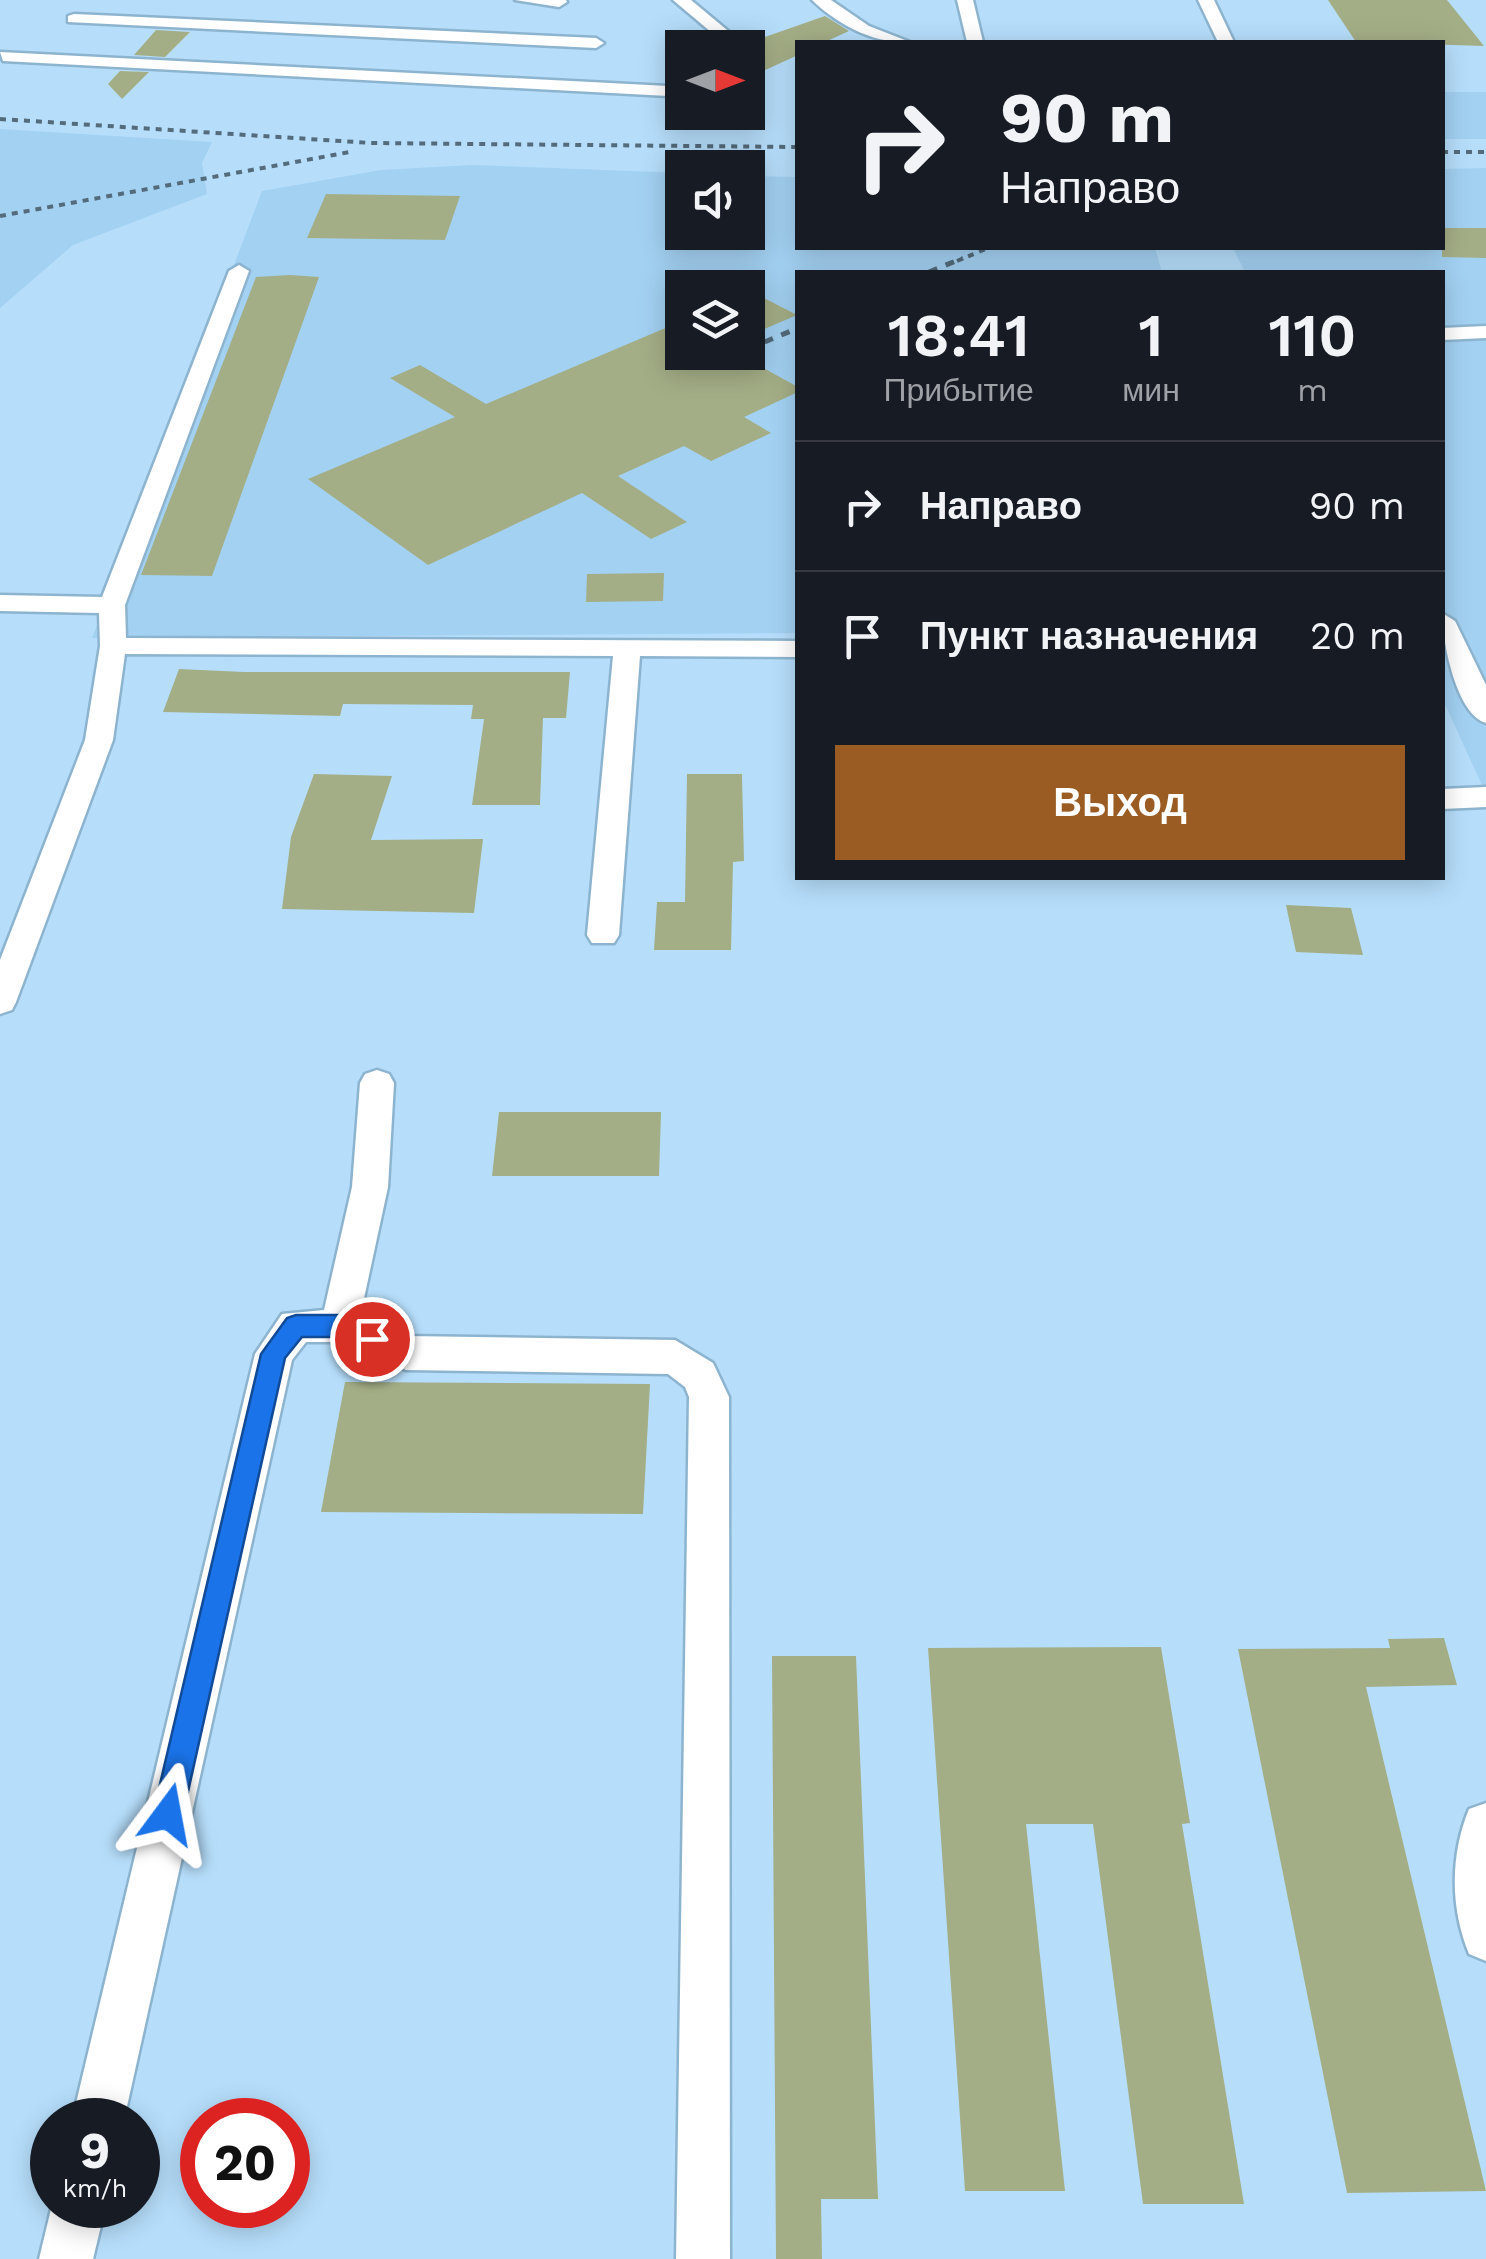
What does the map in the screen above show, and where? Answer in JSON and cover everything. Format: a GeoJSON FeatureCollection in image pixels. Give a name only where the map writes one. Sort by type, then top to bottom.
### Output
{"type":"FeatureCollection","features":[{"type":"Feature","properties":{"kind":"street"},"geometry":{"type":"LineString","coordinates":[[108,0],[67,22],[596,43]]}},
{"type":"Feature","properties":{"kind":"street"},"geometry":{"type":"LineString","coordinates":[[523,0],[559,2]]}},
{"type":"Feature","properties":{"kind":"street"},"geometry":{"type":"LineString","coordinates":[[681,0],[718,30]]}},
{"type":"Feature","properties":{"kind":"street"},"geometry":{"type":"LineString","coordinates":[[820,0],[863,29],[896,40]]}},
{"type":"Feature","properties":{"kind":"street"},"geometry":{"type":"LineString","coordinates":[[965,0],[974,40]]}},
{"type":"Feature","properties":{"kind":"street"},"geometry":{"type":"LineString","coordinates":[[1206,0],[1225,40]]}},
{"type":"Feature","properties":{"kind":"street"},"geometry":{"type":"LineString","coordinates":[[2,57],[31,41]]}},
{"type":"Feature","properties":{"kind":"street"},"geometry":{"type":"LineString","coordinates":[[2,57],[665,91]]}},
{"type":"Feature","properties":{"kind":"street"},"geometry":{"type":"LineString","coordinates":[[0,1002],[98,740],[113,646],[112,605],[239,271]]}},
{"type":"Feature","properties":{"kind":"street"},"geometry":{"type":"LineString","coordinates":[[1445,334],[1486,332]]}},
{"type":"Feature","properties":{"kind":"street"},"geometry":{"type":"LineString","coordinates":[[0,603],[112,605]]}},
{"type":"Feature","properties":{"kind":"street"},"geometry":{"type":"LineString","coordinates":[[113,646],[795,649]]}},
{"type":"Feature","properties":{"kind":"street"},"geometry":{"type":"LineString","coordinates":[[1449,649],[1486,714]]}},
{"type":"Feature","properties":{"kind":"street"},"geometry":{"type":"LineString","coordinates":[[603,935],[626,650]]}},
{"type":"Feature","properties":{"kind":"street"},"geometry":{"type":"LineString","coordinates":[[1445,799],[1486,797]]}},
{"type":"Feature","properties":{"kind":"street"},"geometry":{"type":"LineString","coordinates":[[339,1326],[370,1188],[378,1082]]}},
{"type":"Feature","properties":{"kind":"street"},"geometry":{"type":"LineString","coordinates":[[103,2098],[274,1354],[296,1326],[339,1326],[406,1353],[674,1356],[699,1375],[709,1397],[704,2259]]}},
{"type":"Feature","properties":{"kind":"street"},"geometry":{"type":"LineString","coordinates":[[1486,1826],[1477,1876],[1486,1938]]}},
{"type":"Feature","properties":{"kind":"street"},"geometry":{"type":"LineString","coordinates":[[66,2259],[73,2228]]}},
{"type":"Feature","properties":{"kind":"shaded area"},"geometry":{"type":"Polygon","coordinates":[[[1445,92],[1486,92],[1486,139],[1445,139],[1445,92]]]}},
{"type":"Feature","properties":{"kind":"shaded area"},"geometry":{"type":"Polygon","coordinates":[[[0,129],[212,142],[202,163],[207,194],[73,245],[0,308],[0,129]]]}},
{"type":"Feature","properties":{"kind":"shaded area"},"geometry":{"type":"Polygon","coordinates":[[[473,165],[665,172],[665,250],[765,250],[765,176],[795,177],[795,250],[1156,250],[1161,270],[795,270],[795,633],[92,638],[262,191],[381,170],[473,165]]]}},
{"type":"Feature","properties":{"kind":"shaded area"},"geometry":{"type":"Polygon","coordinates":[[[1486,168],[1486,794],[1445,704],[1445,270],[1244,270],[1234,250],[1445,250],[1445,169],[1486,168]]]}},
{"type":"Feature","properties":{"kind":"building"},"geometry":{"type":"Polygon","coordinates":[[[1328,0],[1447,0],[1484,46],[1445,45],[1445,40],[1355,40],[1328,0]]]}},
{"type":"Feature","properties":{"kind":"building"},"geometry":{"type":"Polygon","coordinates":[[[825,16],[849,31],[829,40],[795,40],[795,56],[765,70],[765,37],[825,16]]]}},
{"type":"Feature","properties":{"kind":"building"},"geometry":{"type":"Polygon","coordinates":[[[156,30],[190,32],[165,57],[134,55],[156,30]]]}},
{"type":"Feature","properties":{"kind":"building"},"geometry":{"type":"Polygon","coordinates":[[[120,71],[149,72],[122,99],[108,84],[120,71]]]}},
{"type":"Feature","properties":{"kind":"building"},"geometry":{"type":"Polygon","coordinates":[[[326,194],[460,196],[445,240],[307,238],[326,194]]]}},
{"type":"Feature","properties":{"kind":"building"},"geometry":{"type":"Polygon","coordinates":[[[1445,228],[1486,228],[1486,258],[1442,257],[1445,228]]]}},
{"type":"Feature","properties":{"kind":"building"},"geometry":{"type":"Polygon","coordinates":[[[256,277],[319,277],[212,576],[141,575],[256,277]]]}},
{"type":"Feature","properties":{"kind":"building"},"geometry":{"type":"Polygon","coordinates":[[[765,299],[795,314],[765,329],[765,299]]]}},
{"type":"Feature","properties":{"kind":"building"},"geometry":{"type":"Polygon","coordinates":[[[665,328],[665,370],[765,369],[795,385],[795,393],[744,417],[771,433],[711,461],[684,446],[618,476],[687,522],[651,539],[582,493],[428,565],[308,479],[455,417],[390,378],[420,365],[486,404],[665,328]]]}},
{"type":"Feature","properties":{"kind":"building"},"geometry":{"type":"Polygon","coordinates":[[[664,573],[663,601],[586,602],[587,574],[664,573]]]}},
{"type":"Feature","properties":{"kind":"building"},"geometry":{"type":"Polygon","coordinates":[[[179,669],[570,672],[566,718],[543,718],[540,805],[472,805],[484,719],[471,719],[473,705],[343,704],[340,716],[163,712],[179,669]]]}},
{"type":"Feature","properties":{"kind":"building"},"geometry":{"type":"Polygon","coordinates":[[[314,774],[392,776],[371,840],[483,839],[474,913],[282,909],[291,837],[314,774]]]}},
{"type":"Feature","properties":{"kind":"building"},"geometry":{"type":"Polygon","coordinates":[[[687,774],[742,774],[744,861],[733,862],[731,950],[654,950],[657,902],[685,902],[687,774]]]}},
{"type":"Feature","properties":{"kind":"building"},"geometry":{"type":"Polygon","coordinates":[[[1286,905],[1351,908],[1363,955],[1296,952],[1286,905]]]}},
{"type":"Feature","properties":{"kind":"building"},"geometry":{"type":"Polygon","coordinates":[[[499,1112],[661,1112],[659,1176],[492,1176],[499,1112]]]}},
{"type":"Feature","properties":{"kind":"building"},"geometry":{"type":"Polygon","coordinates":[[[345,1382],[650,1384],[643,1514],[321,1512],[345,1382]]]}},
{"type":"Feature","properties":{"kind":"building"},"geometry":{"type":"Polygon","coordinates":[[[1444,1638],[1457,1685],[1366,1687],[1486,2191],[1347,2193],[1238,1649],[1390,1648],[1388,1639],[1444,1638]]]}},
{"type":"Feature","properties":{"kind":"building"},"geometry":{"type":"Polygon","coordinates":[[[1161,1647],[1190,1823],[1182,1824],[1244,2204],[1143,2204],[1093,1824],[1026,1824],[1065,2191],[965,2191],[928,1648],[1161,1647]]]}},
{"type":"Feature","properties":{"kind":"building"},"geometry":{"type":"Polygon","coordinates":[[[772,1656],[856,1656],[878,2199],[821,2199],[822,2259],[776,2259],[772,1656]]]}},
{"type":"Feature","properties":{"kind":"railway"},"geometry":{"type":"LineString","coordinates":[[0,119],[371,143],[795,147]]}},
{"type":"Feature","properties":{"kind":"railway"},"geometry":{"type":"LineString","coordinates":[[0,216],[350,152]]}},
{"type":"Feature","properties":{"kind":"railway"},"geometry":{"type":"LineString","coordinates":[[1445,152],[1486,152]]}},
{"type":"Feature","properties":{"kind":"railway"},"geometry":{"type":"LineString","coordinates":[[957,261],[983,250]]}},
{"type":"Feature","properties":{"kind":"railway"},"geometry":{"type":"LineString","coordinates":[[934,270],[963,258]]}},
{"type":"Feature","properties":{"kind":"railway"},"geometry":{"type":"LineString","coordinates":[[765,342],[795,329]]}},
{"type":"Feature","properties":{"kind":"route"},"geometry":{"type":"LineString","coordinates":[[168,1814],[274,1354],[296,1326],[339,1326],[372,1339]]}}]}
